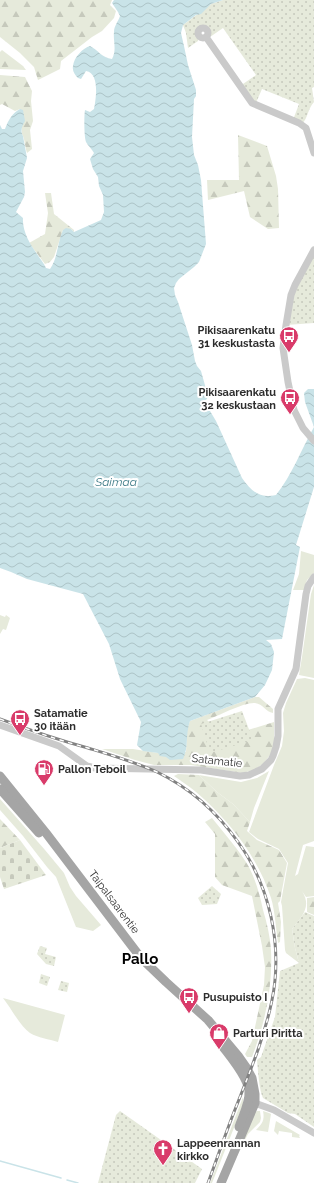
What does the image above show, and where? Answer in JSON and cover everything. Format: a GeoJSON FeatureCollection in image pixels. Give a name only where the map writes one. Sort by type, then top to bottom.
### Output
{"type":"FeatureCollection","features":[{"type":"Feature","properties":{"kind":"main road","name":"Taipalsaarentie"},"geometry":{"type":"LineString","coordinates":[[0,776],[46,833],[141,958],[208,1020],[239,1057],[252,1078],[255,1094],[216,1183]]}},
{"type":"Feature","properties":{"kind":"main road","name":"Taipalsaarentie"},"geometry":{"type":"LineString","coordinates":[[0,789],[40,835],[138,960],[210,1029],[231,1057],[247,1084],[251,1102],[221,1183]]}},
{"type":"Feature","properties":{"kind":"street"},"geometry":{"type":"LineString","coordinates":[[206,37],[252,103],[299,123],[306,128],[314,154]]}},
{"type":"Feature","properties":{"kind":"street"},"geometry":{"type":"LineString","coordinates":[[314,250],[291,295],[283,348],[294,410],[304,430],[314,441]]}},
{"type":"Feature","properties":{"kind":"street","name":"Satamatie"},"geometry":{"type":"LineString","coordinates":[[0,725],[59,746],[87,766],[95,768],[201,770],[240,776],[254,773],[262,769],[274,756],[278,736],[278,709],[296,669],[306,594],[308,586],[314,577]]}},
{"type":"Feature","properties":{"kind":"street"},"geometry":{"type":"LineString","coordinates":[[251,1102],[274,1110],[314,1133]]}},
{"type":"Feature","properties":{"kind":"green space"},"geometry":{"type":"Polygon","coordinates":[[[0,0],[112,0],[110,5],[116,11],[114,18],[102,31],[61,61],[60,69],[38,80],[34,67],[20,53],[0,37],[0,0]]]}},
{"type":"Feature","properties":{"kind":"green space"},"geometry":{"type":"Polygon","coordinates":[[[223,0],[314,0],[314,87],[312,88],[314,102],[302,124],[293,120],[299,104],[262,89],[255,105],[240,86],[256,75],[223,28],[210,37],[206,29],[201,29],[198,32],[198,41],[188,48],[186,33],[183,25],[211,4],[223,0]]]}},
{"type":"Feature","properties":{"kind":"green space"},"geometry":{"type":"Polygon","coordinates":[[[2,50],[26,70],[0,69],[0,52],[2,50]]]}},
{"type":"Feature","properties":{"kind":"green space"},"geometry":{"type":"Polygon","coordinates":[[[0,75],[25,77],[32,91],[31,101],[33,121],[30,130],[32,149],[27,153],[22,134],[20,109],[15,111],[2,104],[0,105],[0,75]]]}},
{"type":"Feature","properties":{"kind":"green space"},"geometry":{"type":"Polygon","coordinates":[[[238,135],[267,146],[276,176],[278,189],[279,228],[268,229],[250,217],[244,191],[208,200],[207,180],[239,180],[238,135]]]}},
{"type":"Feature","properties":{"kind":"green space"},"geometry":{"type":"Polygon","coordinates":[[[45,193],[51,193],[54,214],[74,230],[74,232],[71,229],[63,230],[54,257],[50,262],[45,264],[29,243],[45,234],[48,213],[45,193]]]}},
{"type":"Feature","properties":{"kind":"green space"},"geometry":{"type":"Polygon","coordinates":[[[314,250],[314,323],[286,325],[291,295],[314,250]]]}},
{"type":"Feature","properties":{"kind":"green space"},"geometry":{"type":"Polygon","coordinates":[[[301,551],[314,555],[314,573],[307,580],[304,590],[293,590],[299,574],[301,551]]]}},
{"type":"Feature","properties":{"kind":"green space"},"geometry":{"type":"Polygon","coordinates":[[[314,585],[314,678],[299,675],[311,594],[314,585]]]}},
{"type":"Feature","properties":{"kind":"green space"},"geometry":{"type":"Polygon","coordinates":[[[0,615],[5,617],[6,615],[10,618],[6,630],[3,629],[0,634],[0,615]]]}},
{"type":"Feature","properties":{"kind":"green space"},"geometry":{"type":"Polygon","coordinates":[[[305,678],[314,680],[314,841],[303,845],[295,876],[298,874],[306,846],[314,847],[314,896],[306,897],[302,891],[305,897],[306,907],[292,929],[299,963],[286,953],[285,950],[281,902],[288,863],[279,849],[258,839],[249,832],[282,746],[284,731],[283,713],[286,703],[297,679],[305,678]]]}},
{"type":"Feature","properties":{"kind":"green space"},"geometry":{"type":"Polygon","coordinates":[[[255,697],[259,697],[273,709],[273,713],[258,704],[250,703],[207,720],[218,730],[235,734],[274,722],[274,747],[263,764],[254,770],[242,773],[191,765],[154,765],[102,749],[133,749],[158,753],[186,752],[187,730],[190,721],[255,697]]]}},
{"type":"Feature","properties":{"kind":"green space"},"geometry":{"type":"Polygon","coordinates":[[[242,711],[253,740],[210,753],[201,724],[242,711]]]}},
{"type":"Feature","properties":{"kind":"green space"},"geometry":{"type":"Polygon","coordinates":[[[269,771],[250,822],[233,804],[217,792],[199,775],[241,782],[257,778],[269,771]]]}},
{"type":"Feature","properties":{"kind":"green space"},"geometry":{"type":"Polygon","coordinates":[[[178,774],[199,775],[217,792],[233,804],[250,822],[247,831],[257,840],[279,850],[287,863],[280,901],[278,903],[281,922],[280,942],[278,943],[271,898],[250,854],[241,840],[219,814],[196,792],[174,776],[178,774]]]}},
{"type":"Feature","properties":{"kind":"green space"},"geometry":{"type":"Polygon","coordinates":[[[0,799],[64,873],[76,896],[101,925],[93,931],[76,927],[56,877],[0,810],[0,799]]]}},
{"type":"Feature","properties":{"kind":"green space"},"geometry":{"type":"Polygon","coordinates":[[[212,818],[237,848],[249,867],[259,893],[269,935],[271,950],[271,978],[261,1031],[252,1057],[247,1057],[245,1054],[252,1041],[264,985],[265,967],[262,946],[252,896],[222,885],[215,877],[215,834],[205,822],[212,818]]]}},
{"type":"Feature","properties":{"kind":"green space"},"geometry":{"type":"Polygon","coordinates":[[[0,819],[20,840],[0,848],[0,819]]]}},
{"type":"Feature","properties":{"kind":"green space"},"geometry":{"type":"Polygon","coordinates":[[[20,840],[46,875],[4,889],[0,877],[0,848],[20,840]]]}},
{"type":"Feature","properties":{"kind":"green space"},"geometry":{"type":"Polygon","coordinates":[[[212,886],[221,894],[217,904],[202,905],[198,898],[212,886]]]}},
{"type":"Feature","properties":{"kind":"green space"},"geometry":{"type":"Polygon","coordinates":[[[314,897],[314,915],[307,912],[307,898],[314,897]]]}},
{"type":"Feature","properties":{"kind":"green space"},"geometry":{"type":"Polygon","coordinates":[[[305,912],[314,916],[314,1127],[295,1114],[288,1113],[263,1098],[257,1060],[261,1057],[275,1017],[280,971],[299,963],[292,929],[305,912]]]}},
{"type":"Feature","properties":{"kind":"green space"},"geometry":{"type":"Polygon","coordinates":[[[40,946],[47,948],[45,954],[56,957],[54,966],[46,964],[37,954],[40,946]]]}},
{"type":"Feature","properties":{"kind":"green space"},"geometry":{"type":"Polygon","coordinates":[[[41,974],[50,977],[47,986],[39,983],[41,974]]]}},
{"type":"Feature","properties":{"kind":"green space"},"geometry":{"type":"Polygon","coordinates":[[[61,981],[69,983],[67,992],[58,990],[61,981]]]}},
{"type":"Feature","properties":{"kind":"green space"},"geometry":{"type":"Polygon","coordinates":[[[3,998],[65,1015],[58,1042],[33,1035],[26,1030],[3,998]]]}},
{"type":"Feature","properties":{"kind":"green space"},"geometry":{"type":"Polygon","coordinates":[[[243,1097],[243,1105],[212,1183],[210,1183],[243,1097]]]}},
{"type":"Feature","properties":{"kind":"green space"},"geometry":{"type":"Polygon","coordinates":[[[120,1111],[202,1169],[195,1183],[98,1183],[116,1115],[120,1111]]]}},
{"type":"Feature","properties":{"kind":"green space"},"geometry":{"type":"Polygon","coordinates":[[[257,1111],[260,1111],[260,1122],[248,1134],[234,1162],[252,1115],[257,1111]]]}},
{"type":"Feature","properties":{"kind":"green space"},"geometry":{"type":"Polygon","coordinates":[[[263,1111],[271,1114],[268,1132],[256,1130],[260,1126],[264,1117],[263,1111]]]}},
{"type":"Feature","properties":{"kind":"green space"},"geometry":{"type":"Polygon","coordinates":[[[276,1121],[300,1135],[300,1138],[292,1137],[292,1133],[279,1131],[278,1135],[274,1131],[276,1121]]]}},
{"type":"Feature","properties":{"kind":"water","name":"Saimaa"},"geometry":{"type":"Polygon","coordinates":[[[114,0],[223,0],[211,4],[201,14],[196,15],[183,25],[181,33],[188,65],[196,90],[196,96],[194,99],[192,137],[194,155],[201,180],[206,244],[199,262],[176,283],[174,288],[175,295],[192,345],[195,361],[201,371],[208,396],[204,401],[216,421],[242,478],[252,490],[265,496],[276,495],[292,471],[314,427],[314,487],[296,545],[300,547],[282,639],[266,640],[271,644],[274,652],[272,670],[265,685],[255,697],[190,721],[186,750],[183,759],[170,760],[166,757],[160,756],[158,753],[143,751],[137,745],[141,722],[120,679],[109,644],[83,594],[27,579],[0,568],[0,125],[2,129],[5,129],[13,115],[20,109],[23,110],[25,121],[22,127],[22,132],[27,158],[23,171],[25,192],[16,212],[23,218],[25,232],[32,246],[46,268],[50,269],[55,260],[63,230],[66,228],[71,229],[74,232],[101,220],[104,212],[103,195],[99,186],[98,177],[93,169],[90,159],[94,153],[85,139],[85,110],[90,112],[94,109],[96,93],[95,81],[93,76],[86,71],[81,79],[78,78],[74,73],[73,68],[77,56],[90,46],[105,57],[112,59],[115,49],[114,30],[120,16],[112,3],[114,0]]]}},
{"type":"Feature","properties":{"kind":"water"},"geometry":{"type":"Polygon","coordinates":[[[308,389],[314,389],[314,427],[305,402],[304,393],[308,389]]]}},
{"type":"Feature","properties":{"kind":"waterway"},"geometry":{"type":"LineString","coordinates":[[0,1161],[61,1178]]}},
{"type":"Feature","properties":{"kind":"waterway"},"geometry":{"type":"LineString","coordinates":[[67,1180],[78,1183]]}},
{"type":"Feature","properties":{"kind":"railway"},"geometry":{"type":"LineString","coordinates":[[0,719],[132,762],[157,772],[181,785],[212,811],[230,831],[249,859],[258,878],[266,897],[275,938],[275,980],[272,1000],[266,1026],[257,1052],[208,1183]]}},
{"type":"Feature","properties":{"kind":"place","name":"Pikisaarenkatu 31 keskustasta"},"geometry":{"type":"Point","coordinates":[289,353]}},
{"type":"Feature","properties":{"kind":"place","name":"Pikisaarenkatu 32 keskustaan"},"geometry":{"type":"Point","coordinates":[290,415]}},
{"type":"Feature","properties":{"kind":"place","name":"Satamatie 30 itään"},"geometry":{"type":"Point","coordinates":[20,736]}},
{"type":"Feature","properties":{"kind":"place","name":"Pallon Teboil"},"geometry":{"type":"Point","coordinates":[44,786]}},
{"type":"Feature","properties":{"kind":"place","name":"Pusupuisto I"},"geometry":{"type":"Point","coordinates":[189,1014]}},
{"type":"Feature","properties":{"kind":"place","name":"Parturi Piritta"},"geometry":{"type":"Point","coordinates":[219,1050]}},
{"type":"Feature","properties":{"kind":"place","name":"Lappeenrannan kirkko"},"geometry":{"type":"Point","coordinates":[163,1166]}},
{"type":"Feature","properties":{"kind":"district","name":"Pallo"},"geometry":{"type":"Point","coordinates":[140,959]}}]}
